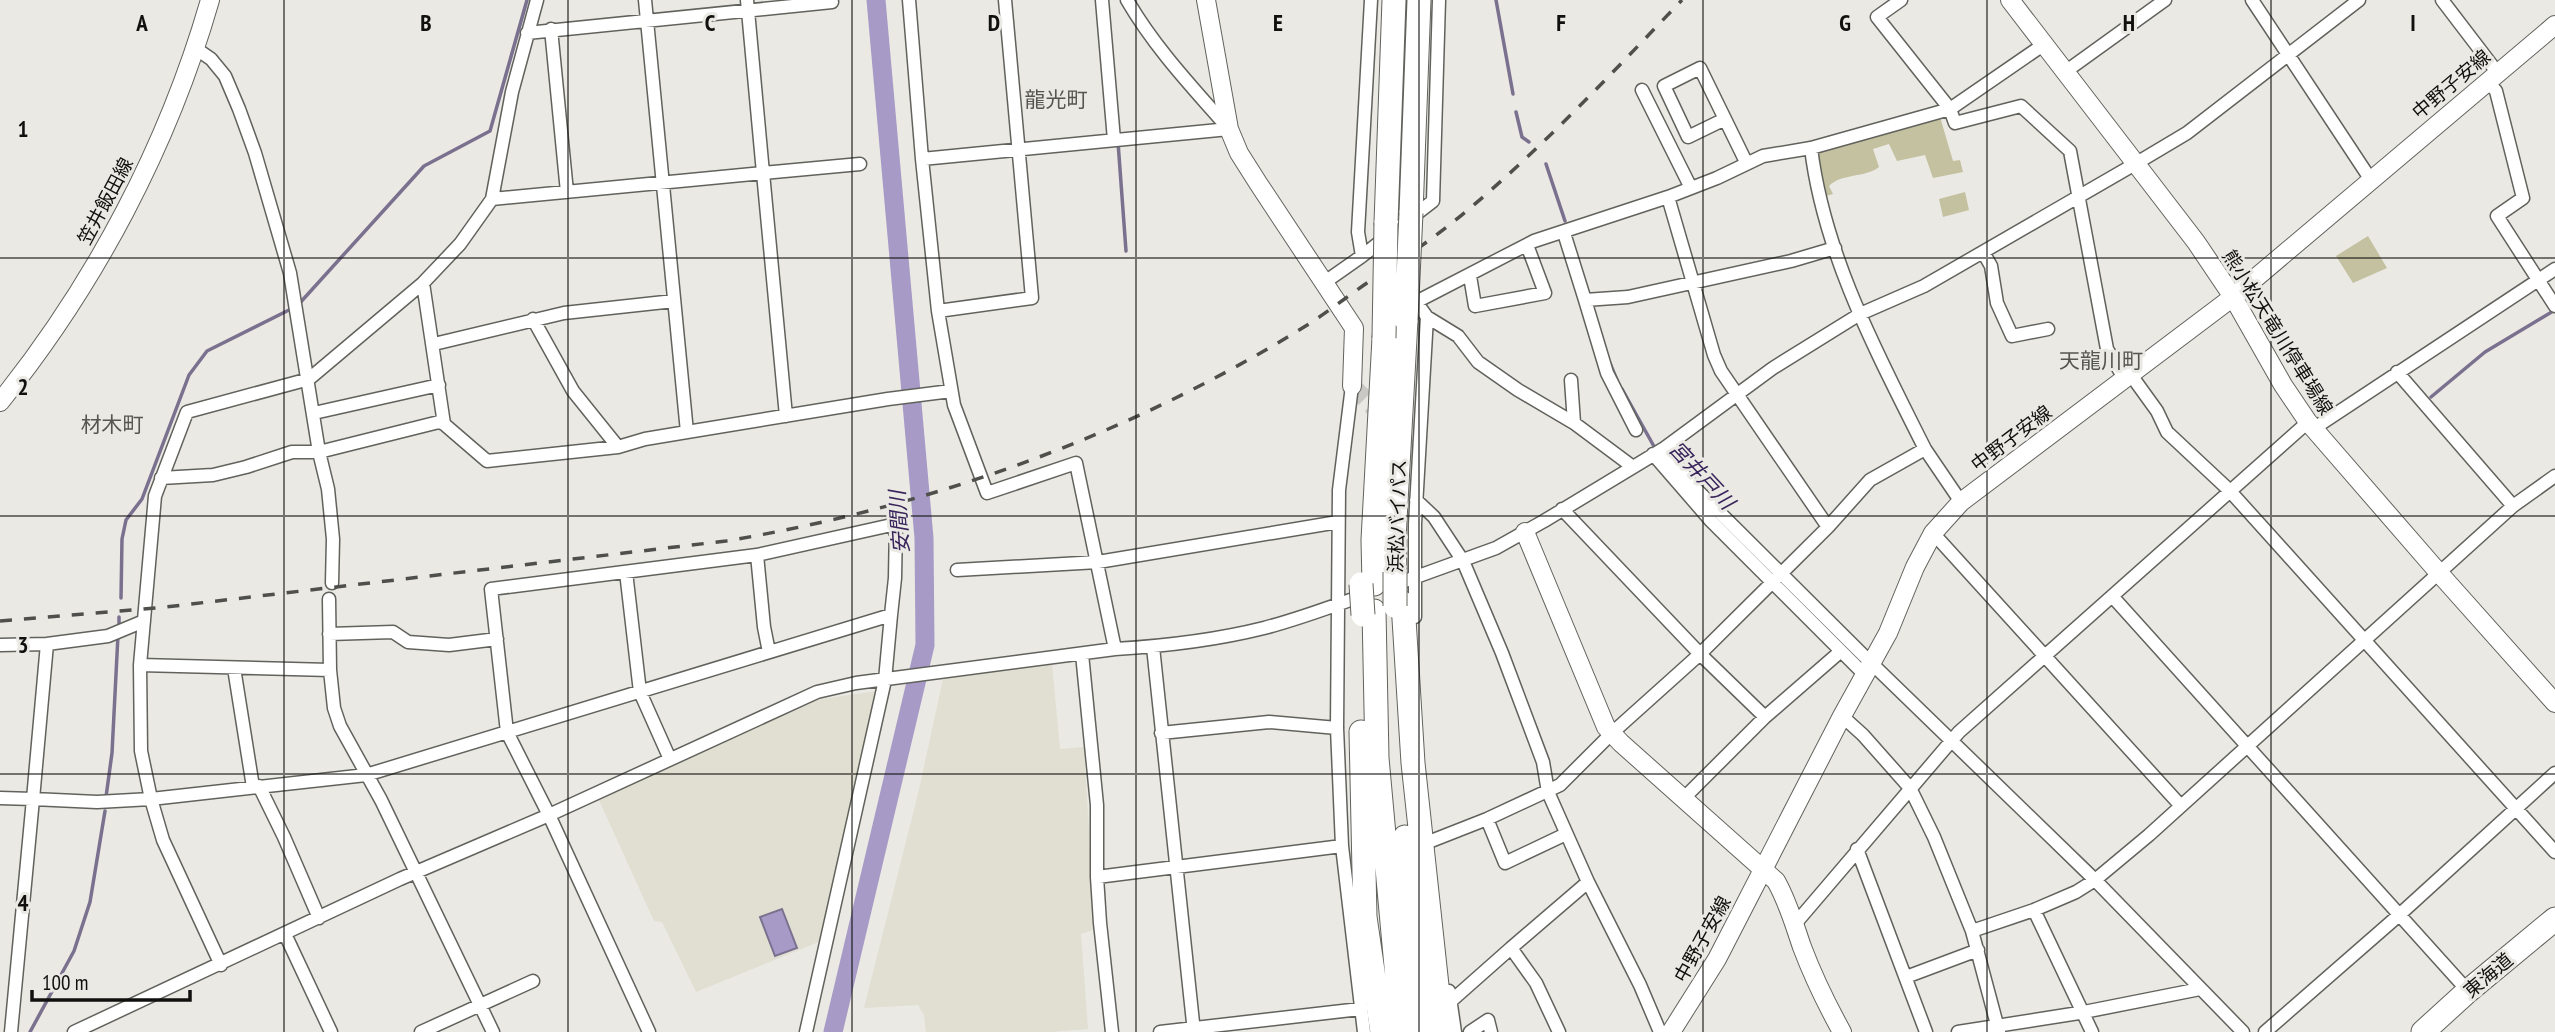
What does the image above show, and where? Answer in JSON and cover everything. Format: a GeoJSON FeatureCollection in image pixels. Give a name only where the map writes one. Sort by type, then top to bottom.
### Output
{"type":"FeatureCollection","features":[{"type":"Feature","properties":{"kind":"highway","name":"浜松バイパス"},"geometry":{"type":"LineString","coordinates":[[1383,540],[1384,338],[1394,0]]}},
{"type":"Feature","properties":{"kind":"highway","name":"浜松バイパス"},"geometry":{"type":"LineString","coordinates":[[1383,540],[1416,313],[1411,213],[1419,0]]}},
{"type":"Feature","properties":{"kind":"highway"},"geometry":{"type":"LineString","coordinates":[[1381,1032],[1363,967],[1371,916],[1361,724],[1384,609],[1403,574],[1383,540]]}},
{"type":"Feature","properties":{"kind":"highway"},"geometry":{"type":"LineString","coordinates":[[1383,540],[1368,584],[1384,609],[1413,763],[1442,1032]]}},
{"type":"Feature","properties":{"kind":"highway"},"geometry":{"type":"LineString","coordinates":[[1384,609],[1377,758],[1402,1032]]}},
{"type":"Feature","properties":{"kind":"highway"},"geometry":{"type":"LineString","coordinates":[[1384,609],[1423,1032]]}},
{"type":"Feature","properties":{"kind":"highway","name":"東海道"},"geometry":{"type":"LineString","coordinates":[[2423,1032],[2555,919]]}},
{"type":"Feature","properties":{"kind":"main road","name":"笠井飯田線"},"geometry":{"type":"LineString","coordinates":[[0,402],[49,338],[102,254],[150,163],[195,48],[210,0]]}},
{"type":"Feature","properties":{"kind":"main road"},"geometry":{"type":"LineString","coordinates":[[1206,0],[1229,129],[1239,153],[1354,328],[1352,386]]}},
{"type":"Feature","properties":{"kind":"main road","name":"熊小松天竜川停車場線"},"geometry":{"type":"LineString","coordinates":[[2010,0],[2196,242],[2233,297],[2283,385],[2311,425],[2555,703]]}},
{"type":"Feature","properties":{"kind":"main road","name":"中野子安線"},"geometry":{"type":"LineString","coordinates":[[1671,1032],[1717,959],[1842,716],[1888,633],[1915,567],[1933,533],[1962,502],[2233,297],[2555,25]]}},
{"type":"Feature","properties":{"kind":"main road"},"geometry":{"type":"LineString","coordinates":[[1354,328],[1416,313]]}},
{"type":"Feature","properties":{"kind":"main road"},"geometry":{"type":"LineString","coordinates":[[1525,532],[1606,727],[1776,881],[1787,900],[1817,982],[1842,1032]]}},
{"type":"Feature","properties":{"kind":"street"},"geometry":{"type":"LineString","coordinates":[[221,965],[163,840],[141,751],[141,665],[155,496],[187,412],[309,379],[423,283],[460,244],[492,199],[512,92],[537,0]]}},
{"type":"Feature","properties":{"kind":"street"},"geometry":{"type":"LineString","coordinates":[[645,0],[687,432]]}},
{"type":"Feature","properties":{"kind":"street"},"geometry":{"type":"LineString","coordinates":[[909,0],[938,311],[951,391],[963,433],[987,492],[1076,463],[1115,649]]}},
{"type":"Feature","properties":{"kind":"street"},"geometry":{"type":"LineString","coordinates":[[938,311],[1032,298],[1005,0]]}},
{"type":"Feature","properties":{"kind":"street"},"geometry":{"type":"LineString","coordinates":[[1102,0],[1117,139]]}},
{"type":"Feature","properties":{"kind":"street"},"geometry":{"type":"LineString","coordinates":[[1127,0],[1163,55],[1229,129]]}},
{"type":"Feature","properties":{"kind":"street"},"geometry":{"type":"LineString","coordinates":[[1362,257],[1357,232],[1371,0]]}},
{"type":"Feature","properties":{"kind":"street"},"geometry":{"type":"LineString","coordinates":[[1325,282],[1362,257],[1433,201],[1439,0]]}},
{"type":"Feature","properties":{"kind":"street"},"geometry":{"type":"LineString","coordinates":[[1901,0],[1877,17],[1950,109],[1955,123],[2021,106],[2070,151],[2106,349],[2157,411],[2167,432],[2229,490],[2555,852]]}},
{"type":"Feature","properties":{"kind":"street"},"geometry":{"type":"LineString","coordinates":[[2065,72],[2165,0]]}},
{"type":"Feature","properties":{"kind":"street"},"geometry":{"type":"LineString","coordinates":[[2252,0],[2371,180]]}},
{"type":"Feature","properties":{"kind":"street"},"geometry":{"type":"LineString","coordinates":[[74,1032],[416,872],[549,815],[670,757],[817,692],[1115,649],[1153,647],[1265,628],[1337,605],[1403,574],[1463,561],[1496,548],[1658,452],[1773,368],[1860,314],[1924,286],[2188,133],[2359,0]]}},
{"type":"Feature","properties":{"kind":"street"},"geometry":{"type":"LineString","coordinates":[[2442,0],[2492,76],[2496,91],[2523,198],[2497,216],[2555,306]]}},
{"type":"Feature","properties":{"kind":"street"},"geometry":{"type":"LineString","coordinates":[[527,33],[747,5],[832,2]]}},
{"type":"Feature","properties":{"kind":"street"},"geometry":{"type":"LineString","coordinates":[[747,5],[786,416]]}},
{"type":"Feature","properties":{"kind":"street"},"geometry":{"type":"LineString","coordinates":[[551,29],[567,192]]}},
{"type":"Feature","properties":{"kind":"street"},"geometry":{"type":"LineString","coordinates":[[1416,313],[1470,276],[1527,245],[1668,197],[1763,156],[1811,148],[1950,109],[2043,45]]}},
{"type":"Feature","properties":{"kind":"street"},"geometry":{"type":"LineString","coordinates":[[195,48],[211,59],[225,76],[239,109],[255,153],[290,273],[319,452],[328,489],[333,539],[332,583]]}},
{"type":"Feature","properties":{"kind":"street"},"geometry":{"type":"LineString","coordinates":[[1725,120],[1688,137],[1664,86],[1700,68],[1746,162]]}},
{"type":"Feature","properties":{"kind":"street"},"geometry":{"type":"LineString","coordinates":[[1642,90],[1690,188]]}},
{"type":"Feature","properties":{"kind":"street"},"geometry":{"type":"LineString","coordinates":[[922,159],[1229,129]]}},
{"type":"Feature","properties":{"kind":"street"},"geometry":{"type":"LineString","coordinates":[[1811,148],[1816,188],[1860,314],[1925,449],[1962,502]]}},
{"type":"Feature","properties":{"kind":"street"},"geometry":{"type":"LineString","coordinates":[[492,199],[860,164]]}},
{"type":"Feature","properties":{"kind":"street"},"geometry":{"type":"LineString","coordinates":[[1668,197],[1714,355],[1737,396],[1828,527]]}},
{"type":"Feature","properties":{"kind":"street"},"geometry":{"type":"LineString","coordinates":[[1564,233],[1588,299],[1607,373],[1636,430]]}},
{"type":"Feature","properties":{"kind":"street"},"geometry":{"type":"LineString","coordinates":[[1470,276],[1475,306],[1545,293],[1527,245]]}},
{"type":"Feature","properties":{"kind":"street"},"geometry":{"type":"LineString","coordinates":[[1588,299],[1628,297],[1791,261],[1835,248]]}},
{"type":"Feature","properties":{"kind":"street"},"geometry":{"type":"LineString","coordinates":[[1983,252],[1991,266],[1997,303],[2012,335],[2048,329]]}},
{"type":"Feature","properties":{"kind":"street"},"geometry":{"type":"LineString","coordinates":[[1795,925],[1952,740],[2229,490],[2311,425],[2398,372],[2555,269]]}},
{"type":"Feature","properties":{"kind":"street"},"geometry":{"type":"LineString","coordinates":[[423,283],[444,424]]}},
{"type":"Feature","properties":{"kind":"street"},"geometry":{"type":"LineString","coordinates":[[434,344],[564,313],[674,300]]}},
{"type":"Feature","properties":{"kind":"street"},"geometry":{"type":"LineString","coordinates":[[1416,313],[1458,336],[1478,362],[1518,390],[1574,423],[1633,467]]}},
{"type":"Feature","properties":{"kind":"street"},"geometry":{"type":"LineString","coordinates":[[1416,313],[1416,500],[1403,574],[1415,653],[1435,910],[1455,1032]]}},
{"type":"Feature","properties":{"kind":"street"},"geometry":{"type":"LineString","coordinates":[[533,319],[573,391],[618,447]]}},
{"type":"Feature","properties":{"kind":"street"},"geometry":{"type":"LineString","coordinates":[[2398,372],[2513,506]]}},
{"type":"Feature","properties":{"kind":"street"},"geometry":{"type":"LineString","coordinates":[[1571,380],[1574,423]]}},
{"type":"Feature","properties":{"kind":"street"},"geometry":{"type":"LineString","coordinates":[[314,413],[439,385]]}},
{"type":"Feature","properties":{"kind":"street"},"geometry":{"type":"LineString","coordinates":[[1352,386],[1339,490],[1337,728],[1342,846],[1363,967],[1360,1009],[1364,1032]]}},
{"type":"Feature","properties":{"kind":"street"},"geometry":{"type":"LineString","coordinates":[[161,478],[213,475],[292,452],[319,452],[439,422],[487,461],[618,447],[645,439],[951,391]]}},
{"type":"Feature","properties":{"kind":"street"},"geometry":{"type":"LineString","coordinates":[[1431,841],[1548,792],[1570,776],[1612,733],[1700,654],[1828,527],[1870,480],[1925,449]]}},
{"type":"Feature","properties":{"kind":"street"},"geometry":{"type":"LineString","coordinates":[[1658,452],[1695,488],[1841,651],[1868,669]]}},
{"type":"Feature","properties":{"kind":"street"},"geometry":{"type":"LineString","coordinates":[[1972,931],[2034,910],[2076,892],[2095,880],[2181,806],[2513,506],[2554,478]]}},
{"type":"Feature","properties":{"kind":"street"},"geometry":{"type":"LineString","coordinates":[[1416,500],[1434,517],[1463,561],[1503,653],[1543,762],[1548,792],[1660,1032]]}},
{"type":"Feature","properties":{"kind":"street"},"geometry":{"type":"LineString","coordinates":[[1562,509],[1700,654],[1765,717]]}},
{"type":"Feature","properties":{"kind":"street"},"geometry":{"type":"LineString","coordinates":[[957,570],[1098,562],[1338,522]]}},
{"type":"Feature","properties":{"kind":"street"},"geometry":{"type":"LineString","coordinates":[[649,1032],[549,815],[507,732],[491,589],[757,555],[896,524],[895,578],[886,680],[806,1032]]}},
{"type":"Feature","properties":{"kind":"street"},"geometry":{"type":"LineString","coordinates":[[1933,533],[2181,806]]}},
{"type":"Feature","properties":{"kind":"street"},"geometry":{"type":"LineString","coordinates":[[757,555],[769,652]]}},
{"type":"Feature","properties":{"kind":"street"},"geometry":{"type":"LineString","coordinates":[[626,572],[640,692],[670,757]]}},
{"type":"Feature","properties":{"kind":"street"},"geometry":{"type":"LineString","coordinates":[[1776,577],[1868,669],[1952,740],[2095,880],[2243,1032]]}},
{"type":"Feature","properties":{"kind":"street"},"geometry":{"type":"LineString","coordinates":[[2112,596],[2468,991]]}},
{"type":"Feature","properties":{"kind":"street"},"geometry":{"type":"LineString","coordinates":[[328,599],[330,670],[334,708],[340,726],[381,800],[493,1032]]}},
{"type":"Feature","properties":{"kind":"street"},"geometry":{"type":"LineString","coordinates":[[0,798],[97,802],[151,799],[366,775],[891,615]]}},
{"type":"Feature","properties":{"kind":"street"},"geometry":{"type":"LineString","coordinates":[[0,645],[88,640],[118,633],[144,621]]}},
{"type":"Feature","properties":{"kind":"street"},"geometry":{"type":"LineString","coordinates":[[329,634],[393,632],[408,642],[449,645],[496,639]]}},
{"type":"Feature","properties":{"kind":"street"},"geometry":{"type":"LineString","coordinates":[[10,1032],[47,644]]}},
{"type":"Feature","properties":{"kind":"street"},"geometry":{"type":"LineString","coordinates":[[1153,647],[1194,1030]]}},
{"type":"Feature","properties":{"kind":"street"},"geometry":{"type":"LineString","coordinates":[[1684,798],[1765,717],[1841,651]]}},
{"type":"Feature","properties":{"kind":"street"},"geometry":{"type":"LineString","coordinates":[[1082,654],[1097,805],[1097,877],[1112,1032]]}},
{"type":"Feature","properties":{"kind":"street"},"geometry":{"type":"LineString","coordinates":[[141,665],[330,670]]}},
{"type":"Feature","properties":{"kind":"street"},"geometry":{"type":"LineString","coordinates":[[234,668],[256,786],[284,837],[320,918]]}},
{"type":"Feature","properties":{"kind":"street"},"geometry":{"type":"LineString","coordinates":[[1842,716],[1863,734],[1910,788],[1934,837],[1972,931],[1998,1029]]}},
{"type":"Feature","properties":{"kind":"street"},"geometry":{"type":"LineString","coordinates":[[1161,733],[1269,722],[1337,728]]}},
{"type":"Feature","properties":{"kind":"street"},"geometry":{"type":"LineString","coordinates":[[2265,1032],[2555,773]]}},
{"type":"Feature","properties":{"kind":"street"},"geometry":{"type":"LineString","coordinates":[[1487,819],[1505,863],[1566,834]]}},
{"type":"Feature","properties":{"kind":"street"},"geometry":{"type":"LineString","coordinates":[[1097,877],[1342,846]]}},
{"type":"Feature","properties":{"kind":"street"},"geometry":{"type":"LineString","coordinates":[[1857,849],[1926,1032]]}},
{"type":"Feature","properties":{"kind":"street"},"geometry":{"type":"LineString","coordinates":[[1345,867],[1359,909],[1371,916]]}},
{"type":"Feature","properties":{"kind":"street"},"geometry":{"type":"LineString","coordinates":[[1450,1002],[1588,882]]}},
{"type":"Feature","properties":{"kind":"street"},"geometry":{"type":"LineString","coordinates":[[2034,910],[2092,1032]]}},
{"type":"Feature","properties":{"kind":"street"},"geometry":{"type":"LineString","coordinates":[[285,934],[331,1032]]}},
{"type":"Feature","properties":{"kind":"street"},"geometry":{"type":"LineString","coordinates":[[1511,948],[1536,983],[1559,1032]]}},
{"type":"Feature","properties":{"kind":"street"},"geometry":{"type":"LineString","coordinates":[[1906,977],[1978,950]]}},
{"type":"Feature","properties":{"kind":"street"},"geometry":{"type":"LineString","coordinates":[[421,1032],[533,981]]}},
{"type":"Feature","properties":{"kind":"street"},"geometry":{"type":"LineString","coordinates":[[1958,1032],[1998,1029],[2200,989]]}},
{"type":"Feature","properties":{"kind":"street"},"geometry":{"type":"LineString","coordinates":[[1160,1032],[1360,1009]]}},
{"type":"Feature","properties":{"kind":"street"},"geometry":{"type":"LineString","coordinates":[[1471,1032],[1488,1020],[1492,1032]]}},
{"type":"Feature","properties":{"kind":"shaded area"},"geometry":{"type":"Polygon","coordinates":[[[1940,117],[1953,161],[1960,160],[1963,172],[1933,178],[1925,155],[1897,161],[1889,144],[1873,149],[1879,167],[1834,182],[1829,186],[1833,194],[1826,196],[1816,157],[1821,148],[1940,117]]]}},
{"type":"Feature","properties":{"kind":"shaded area"},"geometry":{"type":"Polygon","coordinates":[[[1965,192],[1969,210],[1943,217],[1939,199],[1965,192]]]}},
{"type":"Feature","properties":{"kind":"shaded area"},"geometry":{"type":"Polygon","coordinates":[[[2368,236],[2387,268],[2353,283],[2336,256],[2368,236]]]}},
{"type":"Feature","properties":{"kind":"shaded area"},"geometry":{"type":"Polygon","coordinates":[[[1052,664],[1060,749],[1084,747],[1095,929],[1081,934],[1088,1029],[1051,1032],[926,1032],[924,1015],[918,1005],[864,1008],[918,794],[943,679],[1052,664]]]}},
{"type":"Feature","properties":{"kind":"shaded area"},"geometry":{"type":"Polygon","coordinates":[[[877,691],[821,941],[696,992],[662,922],[654,921],[598,798],[783,712],[815,700],[877,691]]]}},
{"type":"Feature","properties":{"kind":"shaded area"},"geometry":{"type":"Polygon","coordinates":[[[782,909],[797,948],[775,956],[760,917],[782,909]]]}},
{"type":"Feature","properties":{"kind":"waterway"},"geometry":{"type":"LineString","coordinates":[[298,305],[424,166],[490,131],[527,0]]}},
{"type":"Feature","properties":{"kind":"waterway","name":"安間川"},"geometry":{"type":"LineString","coordinates":[[833,1032],[925,645],[924,538],[876,0]]}},
{"type":"Feature","properties":{"kind":"waterway","name":"宮井戸川"},"geometry":{"type":"LineString","coordinates":[[1496,0],[1513,94]]}},
{"type":"Feature","properties":{"kind":"waterway","name":"宮井戸川"},"geometry":{"type":"LineString","coordinates":[[1516,112],[1522,137],[1529,142]]}},
{"type":"Feature","properties":{"kind":"waterway"},"geometry":{"type":"LineString","coordinates":[[1118,142],[1126,251]]}},
{"type":"Feature","properties":{"kind":"waterway","name":"宮井戸川"},"geometry":{"type":"LineString","coordinates":[[1546,164],[1565,221]]}},
{"type":"Feature","properties":{"kind":"waterway"},"geometry":{"type":"LineString","coordinates":[[121,598],[122,539],[126,520],[142,499],[189,375],[207,351],[291,309]]}},
{"type":"Feature","properties":{"kind":"waterway"},"geometry":{"type":"LineString","coordinates":[[2431,397],[2485,352],[2555,310]]}},
{"type":"Feature","properties":{"kind":"waterway","name":"宮井戸川"},"geometry":{"type":"LineString","coordinates":[[1609,361],[1617,380]]}},
{"type":"Feature","properties":{"kind":"waterway","name":"宮井戸川"},"geometry":{"type":"LineString","coordinates":[[1622,389],[1656,450]]}},
{"type":"Feature","properties":{"kind":"waterway","name":"宮井戸川"},"geometry":{"type":"LineString","coordinates":[[1779,580],[1857,658]]}},
{"type":"Feature","properties":{"kind":"waterway"},"geometry":{"type":"LineString","coordinates":[[119,617],[119,627]]}},
{"type":"Feature","properties":{"kind":"waterway"},"geometry":{"type":"LineString","coordinates":[[106,797],[112,753],[118,635]]}},
{"type":"Feature","properties":{"kind":"waterway"},"geometry":{"type":"LineString","coordinates":[[30,1032],[74,951],[90,902],[105,811]]}},
{"type":"Feature","properties":{"kind":"tunnel"},"geometry":{"type":"LineString","coordinates":[[1352,386],[1419,452]]}},
{"type":"Feature","properties":{"kind":"railway"},"geometry":{"type":"LineString","coordinates":[[0,621],[166,607],[726,541],[878,509],[1026,462],[1098,434],[1237,366],[1312,322],[1418,248],[1469,209],[1525,159],[1682,0]]}},
{"type":"Feature","properties":{"kind":"district","name":"龍光町"},"geometry":{"type":"Point","coordinates":[1056,99]}},
{"type":"Feature","properties":{"kind":"district","name":"天龍川町"},"geometry":{"type":"Point","coordinates":[2101,360]}},
{"type":"Feature","properties":{"kind":"district","name":"材木町"},"geometry":{"type":"Point","coordinates":[112,424]}}]}
